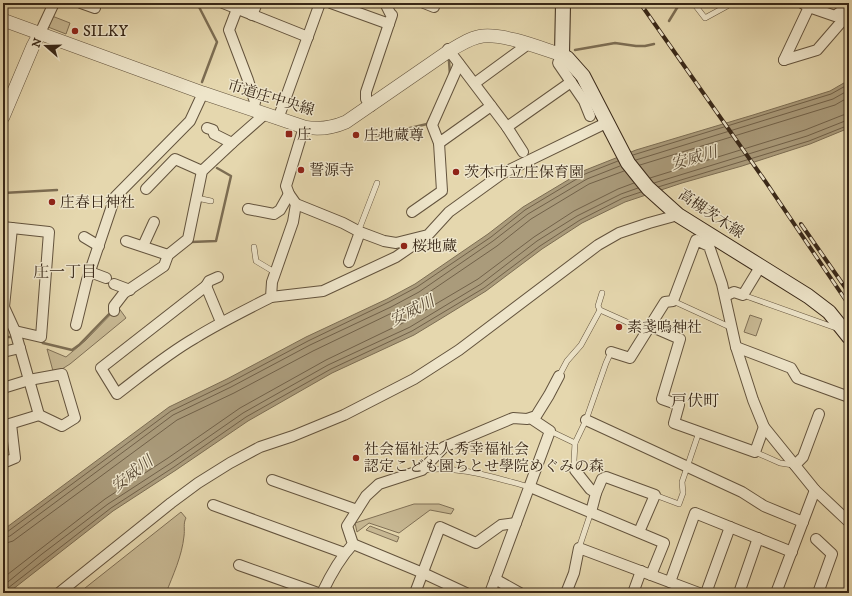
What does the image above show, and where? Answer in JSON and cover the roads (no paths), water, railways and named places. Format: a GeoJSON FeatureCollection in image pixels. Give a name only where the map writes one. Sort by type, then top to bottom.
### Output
{"type":"FeatureCollection","features":[{"type":"Feature","properties":{"kind":"main road"},"geometry":{"type":"LineString","coordinates":[[562,55],[563,3]]}},
{"type":"Feature","properties":{"kind":"main road","name":"高槻茨木線"},"geometry":{"type":"LineString","coordinates":[[562,55],[567,58],[583,76],[628,163],[648,188],[678,215],[808,296],[829,312],[846,334]]}},
{"type":"Feature","properties":{"kind":"street"},"geometry":{"type":"LineString","coordinates":[[3,117],[33,46],[54,3]]}},
{"type":"Feature","properties":{"kind":"street"},"geometry":{"type":"LineString","coordinates":[[81,3],[95,8]]}},
{"type":"Feature","properties":{"kind":"street"},"geometry":{"type":"LineString","coordinates":[[223,3],[308,36]]}},
{"type":"Feature","properties":{"kind":"street"},"geometry":{"type":"LineString","coordinates":[[252,15],[257,3]]}},
{"type":"Feature","properties":{"kind":"street"},"geometry":{"type":"LineString","coordinates":[[278,119],[320,3]]}},
{"type":"Feature","properties":{"kind":"street"},"geometry":{"type":"LineString","coordinates":[[331,3],[389,24]]}},
{"type":"Feature","properties":{"kind":"street"},"geometry":{"type":"LineString","coordinates":[[371,106],[366,99],[366,92],[392,15],[386,3]]}},
{"type":"Feature","properties":{"kind":"street"},"geometry":{"type":"LineString","coordinates":[[849,5],[835,16],[805,5],[784,60],[817,50],[849,13]]}},
{"type":"Feature","properties":{"kind":"street"},"geometry":{"type":"LineString","coordinates":[[237,9],[229,30],[255,102],[252,110]]}},
{"type":"Feature","properties":{"kind":"street","name":"市道庄中央線"},"geometry":{"type":"LineString","coordinates":[[3,20],[203,93],[304,128],[315,129],[336,127],[346,122],[371,106],[449,50],[460,44],[482,36],[495,36],[562,55]]}},
{"type":"Feature","properties":{"kind":"street"},"geometry":{"type":"LineString","coordinates":[[475,83],[527,44]]}},
{"type":"Feature","properties":{"kind":"street"},"geometry":{"type":"LineString","coordinates":[[449,50],[475,83],[490,106],[507,126],[523,152]]}},
{"type":"Feature","properties":{"kind":"street"},"geometry":{"type":"LineString","coordinates":[[562,55],[558,63],[584,101],[590,116]]}},
{"type":"Feature","properties":{"kind":"street"},"geometry":{"type":"LineString","coordinates":[[412,212],[442,191],[439,143],[432,125],[459,64]]}},
{"type":"Feature","properties":{"kind":"street"},"geometry":{"type":"LineString","coordinates":[[507,126],[571,82]]}},
{"type":"Feature","properties":{"kind":"street"},"geometry":{"type":"LineString","coordinates":[[76,325],[87,280],[115,197],[190,121],[203,93]]}},
{"type":"Feature","properties":{"kind":"street"},"geometry":{"type":"LineString","coordinates":[[439,143],[490,106]]}},
{"type":"Feature","properties":{"kind":"street"},"geometry":{"type":"LineString","coordinates":[[114,308],[124,293],[164,266],[168,255],[188,239],[202,171],[265,114]]}},
{"type":"Feature","properties":{"kind":"street"},"geometry":{"type":"LineString","coordinates":[[218,277],[209,281],[206,286],[101,368],[117,394],[194,338],[271,297],[323,291],[396,257],[420,242],[449,212],[503,173],[606,123]]}},
{"type":"Feature","properties":{"kind":"street"},"geometry":{"type":"LineString","coordinates":[[207,128],[212,130],[214,134],[232,143]]}},
{"type":"Feature","properties":{"kind":"street"},"geometry":{"type":"LineString","coordinates":[[304,128],[286,186],[289,194],[296,204],[343,222],[360,232],[384,242],[396,243],[428,234]]}},
{"type":"Feature","properties":{"kind":"street"},"geometry":{"type":"LineString","coordinates":[[146,189],[175,159],[202,171]]}},
{"type":"Feature","properties":{"kind":"street"},"geometry":{"type":"LineString","coordinates":[[248,210],[274,214],[280,210],[289,194]]}},
{"type":"Feature","properties":{"kind":"street"},"geometry":{"type":"LineString","coordinates":[[271,297],[272,282],[293,222],[296,204]]}},
{"type":"Feature","properties":{"kind":"street"},"geometry":{"type":"LineString","coordinates":[[59,593],[171,503],[198,483],[230,463],[260,446],[293,436],[344,415],[414,379],[459,350],[598,246],[619,233],[678,215]]}},
{"type":"Feature","properties":{"kind":"street"},"geometry":{"type":"LineString","coordinates":[[143,246],[154,222]]}},
{"type":"Feature","properties":{"kind":"street"},"geometry":{"type":"LineString","coordinates":[[16,332],[41,336],[49,232],[8,227],[4,307],[16,332],[39,415]]}},
{"type":"Feature","properties":{"kind":"street"},"geometry":{"type":"LineString","coordinates":[[349,262],[360,232]]}},
{"type":"Feature","properties":{"kind":"street"},"geometry":{"type":"LineString","coordinates":[[84,237],[99,246]]}},
{"type":"Feature","properties":{"kind":"street"},"geometry":{"type":"LineString","coordinates":[[611,352],[630,358],[665,302],[672,301],[696,240],[709,246],[725,296],[736,347],[753,400],[764,427],[815,490],[849,522]]}},
{"type":"Feature","properties":{"kind":"street"},"geometry":{"type":"LineString","coordinates":[[126,241],[168,255]]}},
{"type":"Feature","properties":{"kind":"street"},"geometry":{"type":"LineString","coordinates":[[725,296],[734,292],[743,295],[760,267]]}},
{"type":"Feature","properties":{"kind":"street"},"geometry":{"type":"LineString","coordinates":[[90,272],[130,290]]}},
{"type":"Feature","properties":{"kind":"street"},"geometry":{"type":"LineString","coordinates":[[206,286],[222,322]]}},
{"type":"Feature","properties":{"kind":"street"},"geometry":{"type":"LineString","coordinates":[[648,328],[680,338],[662,399],[679,405],[674,423],[755,452],[764,427]]}},
{"type":"Feature","properties":{"kind":"street"},"geometry":{"type":"LineString","coordinates":[[736,347],[791,368],[797,378],[849,397]]}},
{"type":"Feature","properties":{"kind":"street"},"geometry":{"type":"LineString","coordinates":[[3,352],[20,348]]}},
{"type":"Feature","properties":{"kind":"street"},"geometry":{"type":"LineString","coordinates":[[3,388],[29,380],[62,374],[75,418],[62,426],[39,415],[7,425],[15,458],[3,463]]}},
{"type":"Feature","properties":{"kind":"street"},"geometry":{"type":"LineString","coordinates":[[466,593],[423,573],[353,544],[347,526],[366,496],[379,484],[422,470],[444,447],[513,418],[527,420],[536,416],[558,376]]}},
{"type":"Feature","properties":{"kind":"street"},"geometry":{"type":"LineString","coordinates":[[795,464],[803,457],[819,414]]}},
{"type":"Feature","properties":{"kind":"street"},"geometry":{"type":"LineString","coordinates":[[490,593],[550,431],[532,418]]}},
{"type":"Feature","properties":{"kind":"street"},"geometry":{"type":"LineString","coordinates":[[586,420],[742,492],[764,506],[803,522]]}},
{"type":"Feature","properties":{"kind":"street"},"geometry":{"type":"LineString","coordinates":[[575,470],[596,493]]}},
{"type":"Feature","properties":{"kind":"street"},"geometry":{"type":"LineString","coordinates":[[591,512],[602,478],[606,477],[655,495],[639,532]]}},
{"type":"Feature","properties":{"kind":"street"},"geometry":{"type":"LineString","coordinates":[[272,480],[357,510]]}},
{"type":"Feature","properties":{"kind":"street"},"geometry":{"type":"LineString","coordinates":[[530,487],[664,543],[650,575]]}},
{"type":"Feature","properties":{"kind":"street"},"geometry":{"type":"LineString","coordinates":[[776,593],[815,490]]}},
{"type":"Feature","properties":{"kind":"street"},"geometry":{"type":"LineString","coordinates":[[213,505],[344,553]]}},
{"type":"Feature","properties":{"kind":"street"},"geometry":{"type":"LineString","coordinates":[[672,587],[695,513],[792,552]]}},
{"type":"Feature","properties":{"kind":"street"},"geometry":{"type":"LineString","coordinates":[[415,593],[440,527],[476,543],[501,525],[516,523]]}},
{"type":"Feature","properties":{"kind":"street"},"geometry":{"type":"LineString","coordinates":[[706,593],[730,526]]}},
{"type":"Feature","properties":{"kind":"street"},"geometry":{"type":"LineString","coordinates":[[739,593],[758,538]]}},
{"type":"Feature","properties":{"kind":"street"},"geometry":{"type":"LineString","coordinates":[[816,539],[832,554],[818,593]]}},
{"type":"Feature","properties":{"kind":"street"},"geometry":{"type":"LineString","coordinates":[[322,593],[328,579],[344,553],[353,544]]}},
{"type":"Feature","properties":{"kind":"street"},"geometry":{"type":"LineString","coordinates":[[567,593],[574,573],[579,548],[641,571],[672,587],[699,593]]}},
{"type":"Feature","properties":{"kind":"street"},"geometry":{"type":"LineString","coordinates":[[239,565],[318,593]]}},
{"type":"Feature","properties":{"kind":"street"},"geometry":{"type":"LineString","coordinates":[[633,593],[641,571]]}},
{"type":"Feature","properties":{"kind":"street"},"geometry":{"type":"LineString","coordinates":[[495,579],[520,593]]}},
{"type":"Feature","properties":{"kind":"lane"},"geometry":{"type":"LineString","coordinates":[[696,3],[695,5],[705,18],[727,6],[729,3]]}},
{"type":"Feature","properties":{"kind":"lane"},"geometry":{"type":"LineString","coordinates":[[360,232],[360,227],[377,183]]}},
{"type":"Feature","properties":{"kind":"lane"},"geometry":{"type":"LineString","coordinates":[[197,198],[211,201]]}},
{"type":"Feature","properties":{"kind":"lane"},"geometry":{"type":"LineString","coordinates":[[254,247],[256,261],[276,273]]}},
{"type":"Feature","properties":{"kind":"lane"},"geometry":{"type":"LineString","coordinates":[[558,376],[567,361],[581,346],[600,310],[598,306],[602,293]]}},
{"type":"Feature","properties":{"kind":"lane"},"geometry":{"type":"LineString","coordinates":[[743,295],[846,334]]}},
{"type":"Feature","properties":{"kind":"lane"},"geometry":{"type":"LineString","coordinates":[[672,301],[732,329]]}},
{"type":"Feature","properties":{"kind":"lane"},"geometry":{"type":"LineString","coordinates":[[600,310],[648,328]]}},
{"type":"Feature","properties":{"kind":"lane"},"geometry":{"type":"LineString","coordinates":[[575,470],[575,443],[586,420],[611,352]]}},
{"type":"Feature","properties":{"kind":"lane"},"geometry":{"type":"LineString","coordinates":[[550,431],[575,443]]}},
{"type":"Feature","properties":{"kind":"lane"},"geometry":{"type":"LineString","coordinates":[[655,495],[679,504],[683,493],[682,482],[699,432]]}},
{"type":"Feature","properties":{"kind":"lane"},"geometry":{"type":"LineString","coordinates":[[755,452],[780,463],[795,464]]}},
{"type":"Feature","properties":{"kind":"lane"},"geometry":{"type":"LineString","coordinates":[[422,470],[446,468],[530,487]]}},
{"type":"Feature","properties":{"kind":"lane"},"geometry":{"type":"LineString","coordinates":[[579,548],[591,512]]}},
{"type":"Feature","properties":{"kind":"water","name":"安威川"},"geometry":{"type":"Polygon","coordinates":[[[849,80],[849,128],[810,144],[625,202],[582,223],[542,249],[486,291],[414,335],[332,373],[248,421],[113,511],[8,593],[3,593],[3,530],[169,407],[227,379],[306,337],[387,299],[415,284],[488,234],[523,207],[583,171],[636,150],[830,91],[849,80]]]}},
{"type":"Feature","properties":{"kind":"waterway"},"geometry":{"type":"LineString","coordinates":[[197,3],[217,42],[202,82]]}},
{"type":"Feature","properties":{"kind":"waterway"},"geometry":{"type":"LineString","coordinates":[[669,21],[680,3]]}},
{"type":"Feature","properties":{"kind":"waterway"},"geometry":{"type":"LineString","coordinates":[[575,50],[615,43],[636,46],[654,44]]}},
{"type":"Feature","properties":{"kind":"waterway"},"geometry":{"type":"LineString","coordinates":[[447,57],[449,61],[450,75]]}},
{"type":"Feature","properties":{"kind":"waterway"},"geometry":{"type":"LineString","coordinates":[[376,136],[427,124],[432,114]]}},
{"type":"Feature","properties":{"kind":"waterway"},"geometry":{"type":"LineString","coordinates":[[191,242],[216,241],[231,176],[217,168]]}},
{"type":"Feature","properties":{"kind":"waterway"},"geometry":{"type":"LineString","coordinates":[[3,193],[57,190]]}},
{"type":"Feature","properties":{"kind":"waterway"},"geometry":{"type":"LineString","coordinates":[[41,341],[43,343],[72,350],[79,345],[112,311]]}},
{"type":"Feature","properties":{"kind":"waterway"},"geometry":{"type":"LineString","coordinates":[[3,337],[12,337]]}},
{"type":"Feature","properties":{"kind":"railway"},"geometry":{"type":"LineString","coordinates":[[640,3],[763,178],[849,305]]}},
{"type":"Feature","properties":{"kind":"railway"},"geometry":{"type":"LineString","coordinates":[[801,224],[849,293]]}},
{"type":"Feature","properties":{"kind":"place","name":"SILKY"},"geometry":{"type":"Point","coordinates":[75,31]}},
{"type":"Feature","properties":{"kind":"place","name":"庄"},"geometry":{"type":"Point","coordinates":[289,134]}},
{"type":"Feature","properties":{"kind":"place","name":"庄地蔵尊"},"geometry":{"type":"Point","coordinates":[356,135]}},
{"type":"Feature","properties":{"kind":"place","name":"誓源寺"},"geometry":{"type":"Point","coordinates":[301,170]}},
{"type":"Feature","properties":{"kind":"place","name":"茨木市立庄保育園"},"geometry":{"type":"Point","coordinates":[456,172]}},
{"type":"Feature","properties":{"kind":"place","name":"庄春日神社"},"geometry":{"type":"Point","coordinates":[52,202]}},
{"type":"Feature","properties":{"kind":"place","name":"桜地蔵"},"geometry":{"type":"Point","coordinates":[404,246]}},
{"type":"Feature","properties":{"kind":"place","name":"素戔嗚神社"},"geometry":{"type":"Point","coordinates":[619,327]}},
{"type":"Feature","properties":{"kind":"place","name":"社会福祉法人秀幸福祉会 認定こども園ちとせ學院めぐみの森"},"geometry":{"type":"Point","coordinates":[356,458]}},
{"type":"Feature","properties":{"kind":"district","name":"庄一丁目"},"geometry":{"type":"Point","coordinates":[65,272]}},
{"type":"Feature","properties":{"kind":"district","name":"戸伏町"},"geometry":{"type":"Point","coordinates":[695,401]}}]}
